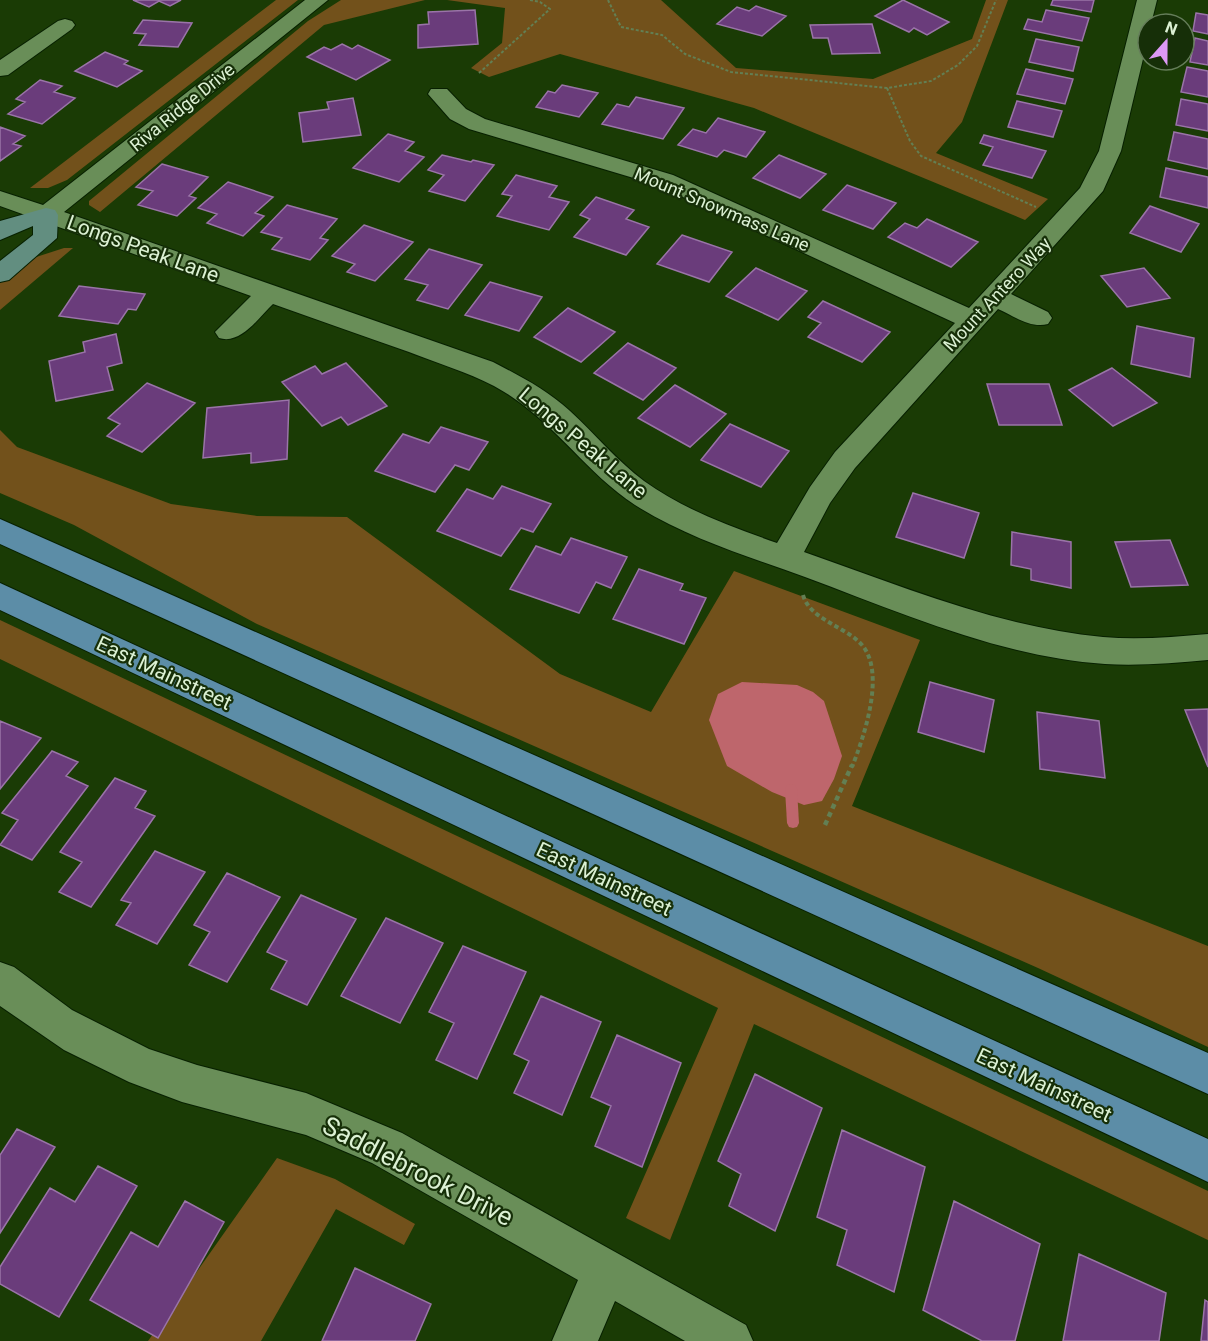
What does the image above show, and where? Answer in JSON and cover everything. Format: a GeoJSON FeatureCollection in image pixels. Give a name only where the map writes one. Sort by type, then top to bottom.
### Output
{"type":"FeatureCollection","features":[{"type":"Feature","properties":{"kind":"main road"},"geometry":{"type":"LineString","coordinates":[[0,531],[1208,1074]]}},
{"type":"Feature","properties":{"kind":"main road","name":"East Mainstreet"},"geometry":{"type":"LineString","coordinates":[[0,596],[1208,1161]]}},
{"type":"Feature","properties":{"kind":"street","name":"Riva Ridge Drive"},"geometry":{"type":"LineString","coordinates":[[0,232],[10,225],[46,215],[318,0]]}},
{"type":"Feature","properties":{"kind":"street","name":"Mount Antero Way"},"geometry":{"type":"LineString","coordinates":[[785,557],[820,495],[845,460],[1083,202],[1101,175],[1110,151],[1147,0]]}},
{"type":"Feature","properties":{"kind":"street"},"geometry":{"type":"LineString","coordinates":[[0,70],[65,25]]}},
{"type":"Feature","properties":{"kind":"street","name":"Mount Snowmass Lane"},"geometry":{"type":"LineString","coordinates":[[439,93],[458,114],[477,124],[665,180],[972,320]]}},
{"type":"Feature","properties":{"kind":"street","name":"Longs Peak Lane"},"geometry":{"type":"LineString","coordinates":[[0,198],[467,363],[509,381],[547,407],[616,476],[644,496],[686,519],[785,557],[963,621],[1057,646],[1113,652],[1208,647]]}},
{"type":"Feature","properties":{"kind":"street"},"geometry":{"type":"LineString","coordinates":[[0,274],[45,238],[46,215]]}},
{"type":"Feature","properties":{"kind":"street"},"geometry":{"type":"LineString","coordinates":[[228,332],[268,294]]}},
{"type":"Feature","properties":{"kind":"street"},"geometry":{"type":"LineString","coordinates":[[995,297],[1039,318]]}},
{"type":"Feature","properties":{"kind":"street","name":"Saddlebrook Drive"},"geometry":{"type":"LineString","coordinates":[[0,981],[46,1017],[123,1058],[167,1077],[295,1111],[338,1125],[387,1148],[730,1341]]}},
{"type":"Feature","properties":{"kind":"street"},"geometry":{"type":"LineString","coordinates":[[575,1341],[604,1270]]}},
{"type":"Feature","properties":{"kind":"path"},"geometry":{"type":"LineString","coordinates":[[478,73],[550,8],[541,1],[530,0]]}},
{"type":"Feature","properties":{"kind":"path"},"geometry":{"type":"LineString","coordinates":[[608,0],[621,27],[662,34],[686,54],[723,70],[887,88],[931,81],[958,65],[976,46],[996,0]]}},
{"type":"Feature","properties":{"kind":"path"},"geometry":{"type":"LineString","coordinates":[[887,88],[910,141],[921,156],[1042,210]]}},
{"type":"Feature","properties":{"kind":"path"},"geometry":{"type":"LineString","coordinates":[[803,592],[803,601],[807,608],[865,648],[873,667],[860,746],[849,779],[825,825]]}},
{"type":"Feature","properties":{"kind":"shaded area"},"geometry":{"type":"Polygon","coordinates":[[[276,0],[298,0],[67,180],[48,188],[30,188],[276,0]]]}},
{"type":"Feature","properties":{"kind":"shaded area"},"geometry":{"type":"Polygon","coordinates":[[[341,0],[425,0],[324,25],[100,212],[89,205],[89,201],[308,21],[341,0]]]}},
{"type":"Feature","properties":{"kind":"shaded area"},"geometry":{"type":"Polygon","coordinates":[[[447,0],[661,0],[736,68],[873,79],[972,39],[986,0],[1008,0],[962,122],[936,153],[1048,199],[1025,220],[754,108],[560,54],[489,77],[471,68],[502,43],[505,8],[447,0]]]}},
{"type":"Feature","properties":{"kind":"shaded area"},"geometry":{"type":"Polygon","coordinates":[[[64,248],[73,248],[0,310],[0,283],[30,259],[64,248]]]}},
{"type":"Feature","properties":{"kind":"shaded area"},"geometry":{"type":"Polygon","coordinates":[[[0,430],[17,447],[171,504],[257,516],[347,517],[560,674],[651,712],[734,571],[920,640],[852,806],[1208,946],[1208,1047],[1038,968],[257,624],[74,525],[0,493],[0,430]]]}},
{"type":"Feature","properties":{"kind":"shaded area"},"geometry":{"type":"Polygon","coordinates":[[[0,620],[1208,1191],[1208,1240],[754,1024],[670,1240],[626,1218],[718,1008],[0,659],[0,620]]]}},
{"type":"Feature","properties":{"kind":"shaded area"},"geometry":{"type":"Polygon","coordinates":[[[742,682],[797,685],[813,692],[824,701],[842,756],[834,779],[822,801],[804,805],[772,792],[727,766],[709,720],[718,694],[742,682]]]}},
{"type":"Feature","properties":{"kind":"shaded area"},"geometry":{"type":"Polygon","coordinates":[[[277,1158],[335,1179],[415,1224],[404,1245],[336,1209],[261,1341],[148,1341],[277,1158]]]}},
{"type":"Feature","properties":{"kind":"building"},"geometry":{"type":"Polygon","coordinates":[[[133,0],[181,0],[170,6],[159,1],[149,7],[133,0]]]}},
{"type":"Feature","properties":{"kind":"building"},"geometry":{"type":"Polygon","coordinates":[[[903,0],[949,22],[927,35],[914,28],[909,32],[875,16],[903,0]]]}},
{"type":"Feature","properties":{"kind":"building"},"geometry":{"type":"Polygon","coordinates":[[[1053,0],[1094,0],[1091,12],[1051,5],[1053,0]]]}},
{"type":"Feature","properties":{"kind":"building"},"geometry":{"type":"Polygon","coordinates":[[[756,6],[786,16],[762,36],[717,24],[737,7],[749,11],[756,6]]]}},
{"type":"Feature","properties":{"kind":"building"},"geometry":{"type":"Polygon","coordinates":[[[475,10],[478,44],[418,48],[418,25],[429,24],[428,12],[475,10]]]}},
{"type":"Feature","properties":{"kind":"building"},"geometry":{"type":"Polygon","coordinates":[[[1046,10],[1089,18],[1082,41],[1024,29],[1028,19],[1042,22],[1046,10]]]}},
{"type":"Feature","properties":{"kind":"building"},"geometry":{"type":"Polygon","coordinates":[[[1196,13],[1208,15],[1208,34],[1196,32],[1196,13]]]}},
{"type":"Feature","properties":{"kind":"building"},"geometry":{"type":"Polygon","coordinates":[[[143,20],[192,23],[178,47],[139,45],[146,34],[134,33],[143,20]]]}},
{"type":"Feature","properties":{"kind":"building"},"geometry":{"type":"Polygon","coordinates":[[[872,24],[880,53],[832,54],[828,38],[813,38],[810,25],[872,24]]]}},
{"type":"Feature","properties":{"kind":"building"},"geometry":{"type":"Polygon","coordinates":[[[1196,38],[1208,41],[1208,65],[1196,63],[1196,38]]]}},
{"type":"Feature","properties":{"kind":"building"},"geometry":{"type":"Polygon","coordinates":[[[1036,39],[1079,47],[1073,71],[1029,62],[1036,39]]]}},
{"type":"Feature","properties":{"kind":"building"},"geometry":{"type":"Polygon","coordinates":[[[342,44],[352,49],[358,45],[390,60],[356,80],[307,57],[324,47],[331,50],[342,44]]]}},
{"type":"Feature","properties":{"kind":"building"},"geometry":{"type":"Polygon","coordinates":[[[105,52],[128,61],[124,64],[142,71],[117,87],[75,71],[105,52]]]}},
{"type":"Feature","properties":{"kind":"building"},"geometry":{"type":"Polygon","coordinates":[[[1026,69],[1073,79],[1065,104],[1017,94],[1026,69]]]}},
{"type":"Feature","properties":{"kind":"building"},"geometry":{"type":"Polygon","coordinates":[[[1196,69],[1208,71],[1208,97],[1181,92],[1186,72],[1196,72],[1196,69]]]}},
{"type":"Feature","properties":{"kind":"building"},"geometry":{"type":"Polygon","coordinates":[[[40,80],[62,86],[54,92],[75,98],[42,124],[8,114],[25,102],[16,99],[40,80]]]}},
{"type":"Feature","properties":{"kind":"building"},"geometry":{"type":"Polygon","coordinates":[[[562,85],[598,93],[579,117],[536,107],[548,91],[555,93],[562,85]]]}},
{"type":"Feature","properties":{"kind":"building"},"geometry":{"type":"Polygon","coordinates":[[[636,97],[684,108],[663,139],[602,124],[617,104],[629,107],[636,97]]]}},
{"type":"Feature","properties":{"kind":"building"},"geometry":{"type":"Polygon","coordinates":[[[353,98],[361,135],[303,142],[299,113],[329,109],[327,102],[353,98]]]}},
{"type":"Feature","properties":{"kind":"building"},"geometry":{"type":"Polygon","coordinates":[[[1181,99],[1208,104],[1208,131],[1176,125],[1181,99]]]}},
{"type":"Feature","properties":{"kind":"building"},"geometry":{"type":"Polygon","coordinates":[[[1017,101],[1062,111],[1053,137],[1008,127],[1017,101]]]}},
{"type":"Feature","properties":{"kind":"building"},"geometry":{"type":"Polygon","coordinates":[[[718,118],[765,132],[746,157],[724,150],[717,157],[678,145],[693,129],[706,133],[718,118]]]}},
{"type":"Feature","properties":{"kind":"building"},"geometry":{"type":"Polygon","coordinates":[[[0,127],[25,136],[13,144],[21,146],[0,161],[0,127]]]}},
{"type":"Feature","properties":{"kind":"building"},"geometry":{"type":"Polygon","coordinates":[[[1174,132],[1208,139],[1208,169],[1168,160],[1174,132]]]}},
{"type":"Feature","properties":{"kind":"building"},"geometry":{"type":"Polygon","coordinates":[[[388,134],[414,142],[405,151],[424,157],[399,182],[353,168],[388,134]]]}},
{"type":"Feature","properties":{"kind":"building"},"geometry":{"type":"Polygon","coordinates":[[[984,135],[1046,151],[1032,178],[983,165],[993,147],[980,143],[984,135]]]}},
{"type":"Feature","properties":{"kind":"building"},"geometry":{"type":"Polygon","coordinates":[[[442,155],[494,165],[465,201],[429,191],[444,175],[428,170],[442,155]]]}},
{"type":"Feature","properties":{"kind":"building"},"geometry":{"type":"Polygon","coordinates":[[[779,155],[826,174],[800,198],[753,178],[779,155]]]}},
{"type":"Feature","properties":{"kind":"building"},"geometry":{"type":"Polygon","coordinates":[[[162,164],[208,177],[189,196],[196,198],[177,216],[138,205],[153,191],[136,187],[162,164]]]}},
{"type":"Feature","properties":{"kind":"building"},"geometry":{"type":"Polygon","coordinates":[[[1166,168],[1208,177],[1208,208],[1160,197],[1166,168]]]}},
{"type":"Feature","properties":{"kind":"building"},"geometry":{"type":"Polygon","coordinates":[[[516,175],[557,186],[549,197],[569,202],[549,230],[497,216],[512,196],[502,194],[516,175]]]}},
{"type":"Feature","properties":{"kind":"building"},"geometry":{"type":"Polygon","coordinates":[[[228,182],[273,197],[255,213],[264,216],[243,236],[207,223],[217,214],[198,208],[228,182]]]}},
{"type":"Feature","properties":{"kind":"building"},"geometry":{"type":"Polygon","coordinates":[[[847,185],[896,203],[873,229],[823,210],[847,185]]]}},
{"type":"Feature","properties":{"kind":"building"},"geometry":{"type":"Polygon","coordinates":[[[596,197],[634,210],[626,219],[649,227],[626,255],[574,237],[590,219],[580,215],[596,197]]]}},
{"type":"Feature","properties":{"kind":"building"},"geometry":{"type":"Polygon","coordinates":[[[287,205],[337,219],[320,238],[328,240],[310,260],[272,249],[282,238],[261,232],[287,205]]]}},
{"type":"Feature","properties":{"kind":"building"},"geometry":{"type":"Polygon","coordinates":[[[1150,206],[1199,224],[1181,252],[1130,233],[1150,206]]]}},
{"type":"Feature","properties":{"kind":"building"},"geometry":{"type":"Polygon","coordinates":[[[927,219],[978,242],[951,267],[888,237],[905,223],[917,228],[927,219]]]}},
{"type":"Feature","properties":{"kind":"building"},"geometry":{"type":"Polygon","coordinates":[[[364,225],[413,242],[375,281],[347,272],[355,264],[332,256],[364,225]]]}},
{"type":"Feature","properties":{"kind":"building"},"geometry":{"type":"Polygon","coordinates":[[[682,235],[732,252],[709,282],[657,264],[682,235]]]}},
{"type":"Feature","properties":{"kind":"building"},"geometry":{"type":"Polygon","coordinates":[[[429,249],[482,265],[448,309],[417,300],[428,285],[405,279],[429,249]]]}},
{"type":"Feature","properties":{"kind":"building"},"geometry":{"type":"Polygon","coordinates":[[[756,268],[807,291],[778,320],[726,296],[756,268]]]}},
{"type":"Feature","properties":{"kind":"building"},"geometry":{"type":"Polygon","coordinates":[[[1144,268],[1170,298],[1127,307],[1101,276],[1144,268]]]}},
{"type":"Feature","properties":{"kind":"building"},"geometry":{"type":"Polygon","coordinates":[[[490,282],[542,297],[519,331],[465,315],[490,282]]]}},
{"type":"Feature","properties":{"kind":"building"},"geometry":{"type":"Polygon","coordinates":[[[79,286],[145,294],[136,310],[128,309],[118,324],[59,316],[79,286]]]}},
{"type":"Feature","properties":{"kind":"building"},"geometry":{"type":"Polygon","coordinates":[[[823,301],[890,332],[862,362],[808,337],[821,323],[808,317],[823,301]]]}},
{"type":"Feature","properties":{"kind":"building"},"geometry":{"type":"Polygon","coordinates":[[[568,308],[615,332],[581,362],[534,337],[568,308]]]}},
{"type":"Feature","properties":{"kind":"building"},"geometry":{"type":"Polygon","coordinates":[[[1137,326],[1194,338],[1190,377],[1131,364],[1137,326]]]}},
{"type":"Feature","properties":{"kind":"building"},"geometry":{"type":"Polygon","coordinates":[[[116,334],[122,363],[107,367],[113,390],[56,401],[49,361],[85,352],[83,342],[116,334]]]}},
{"type":"Feature","properties":{"kind":"building"},"geometry":{"type":"Polygon","coordinates":[[[628,343],[676,368],[643,400],[594,373],[628,343]]]}},
{"type":"Feature","properties":{"kind":"building"},"geometry":{"type":"Polygon","coordinates":[[[346,363],[387,406],[348,425],[341,417],[322,426],[282,382],[315,366],[322,374],[346,363]]]}},
{"type":"Feature","properties":{"kind":"building"},"geometry":{"type":"Polygon","coordinates":[[[1112,368],[1157,403],[1113,426],[1069,390],[1112,368]]]}},
{"type":"Feature","properties":{"kind":"building"},"geometry":{"type":"Polygon","coordinates":[[[147,383],[195,403],[142,452],[107,436],[120,424],[108,418],[147,383]]]}},
{"type":"Feature","properties":{"kind":"building"},"geometry":{"type":"Polygon","coordinates":[[[987,384],[1049,384],[1062,425],[999,425],[987,384]]]}},
{"type":"Feature","properties":{"kind":"building"},"geometry":{"type":"Polygon","coordinates":[[[675,385],[726,414],[690,447],[638,418],[675,385]]]}},
{"type":"Feature","properties":{"kind":"building"},"geometry":{"type":"Polygon","coordinates":[[[289,400],[287,459],[251,463],[251,453],[203,458],[207,408],[289,400]]]}},
{"type":"Feature","properties":{"kind":"building"},"geometry":{"type":"Polygon","coordinates":[[[730,424],[789,451],[761,487],[701,460],[730,424]]]}},
{"type":"Feature","properties":{"kind":"building"},"geometry":{"type":"Polygon","coordinates":[[[441,427],[488,442],[469,470],[455,465],[435,492],[375,471],[403,434],[429,443],[441,427]]]}},
{"type":"Feature","properties":{"kind":"building"},"geometry":{"type":"Polygon","coordinates":[[[502,486],[551,504],[533,532],[521,528],[501,556],[437,531],[467,489],[493,499],[502,486]]]}},
{"type":"Feature","properties":{"kind":"building"},"geometry":{"type":"Polygon","coordinates":[[[913,493],[979,513],[964,558],[896,537],[913,493]]]}},
{"type":"Feature","properties":{"kind":"building"},"geometry":{"type":"Polygon","coordinates":[[[1012,532],[1071,542],[1071,588],[1031,580],[1031,569],[1011,565],[1012,532]]]}},
{"type":"Feature","properties":{"kind":"building"},"geometry":{"type":"Polygon","coordinates":[[[571,538],[627,557],[611,588],[596,582],[579,613],[510,589],[536,546],[561,555],[571,538]]]}},
{"type":"Feature","properties":{"kind":"building"},"geometry":{"type":"Polygon","coordinates":[[[1170,540],[1188,585],[1131,587],[1115,542],[1170,540]]]}},
{"type":"Feature","properties":{"kind":"building"},"geometry":{"type":"Polygon","coordinates":[[[639,569],[683,584],[680,590],[706,598],[684,644],[613,619],[639,569]]]}},
{"type":"Feature","properties":{"kind":"building"},"geometry":{"type":"Polygon","coordinates":[[[930,682],[994,700],[984,752],[918,732],[930,682]]]}},
{"type":"Feature","properties":{"kind":"building"},"geometry":{"type":"Polygon","coordinates":[[[1208,709],[1208,767],[1185,710],[1208,709]]]}},
{"type":"Feature","properties":{"kind":"building"},"geometry":{"type":"Polygon","coordinates":[[[1037,712],[1099,721],[1105,778],[1040,769],[1037,712]]]}},
{"type":"Feature","properties":{"kind":"building"},"geometry":{"type":"Polygon","coordinates":[[[0,721],[41,738],[0,789],[0,721]]]}},
{"type":"Feature","properties":{"kind":"building"},"geometry":{"type":"Polygon","coordinates":[[[52,751],[78,762],[66,776],[88,786],[32,860],[0,845],[18,820],[2,813],[52,751]]]}},
{"type":"Feature","properties":{"kind":"building"},"geometry":{"type":"Polygon","coordinates":[[[115,778],[146,791],[135,808],[155,816],[91,907],[59,892],[82,862],[60,852],[115,778]]]}},
{"type":"Feature","properties":{"kind":"building"},"geometry":{"type":"Polygon","coordinates":[[[155,851],[205,872],[157,944],[116,925],[131,903],[121,900],[155,851]]]}},
{"type":"Feature","properties":{"kind":"building"},"geometry":{"type":"Polygon","coordinates":[[[227,873],[280,897],[227,982],[189,965],[210,932],[194,925],[227,873]]]}},
{"type":"Feature","properties":{"kind":"building"},"geometry":{"type":"Polygon","coordinates":[[[301,895],[356,919],[307,1005],[271,989],[287,961],[267,952],[301,895]]]}},
{"type":"Feature","properties":{"kind":"building"},"geometry":{"type":"Polygon","coordinates":[[[386,918],[443,943],[400,1023],[341,996],[386,918]]]}},
{"type":"Feature","properties":{"kind":"building"},"geometry":{"type":"Polygon","coordinates":[[[463,946],[526,972],[477,1079],[436,1060],[454,1023],[429,1012],[463,946]]]}},
{"type":"Feature","properties":{"kind":"building"},"geometry":{"type":"Polygon","coordinates":[[[541,996],[601,1022],[562,1115],[514,1093],[529,1061],[514,1054],[541,996]]]}},
{"type":"Feature","properties":{"kind":"building"},"geometry":{"type":"Polygon","coordinates":[[[617,1035],[681,1063],[642,1167],[595,1146],[611,1106],[591,1097],[617,1035]]]}},
{"type":"Feature","properties":{"kind":"building"},"geometry":{"type":"Polygon","coordinates":[[[755,1074],[822,1108],[775,1231],[729,1206],[741,1174],[718,1161],[755,1074]]]}},
{"type":"Feature","properties":{"kind":"building"},"geometry":{"type":"Polygon","coordinates":[[[17,1129],[55,1147],[0,1233],[0,1155],[17,1129]]]}},
{"type":"Feature","properties":{"kind":"building"},"geometry":{"type":"Polygon","coordinates":[[[842,1130],[925,1167],[894,1292],[837,1265],[847,1230],[817,1217],[842,1130]]]}},
{"type":"Feature","properties":{"kind":"building"},"geometry":{"type":"Polygon","coordinates":[[[98,1166],[137,1186],[59,1317],[0,1284],[0,1267],[50,1188],[75,1202],[98,1166]]]}},
{"type":"Feature","properties":{"kind":"building"},"geometry":{"type":"Polygon","coordinates":[[[185,1201],[224,1222],[158,1338],[90,1300],[131,1232],[158,1247],[185,1201]]]}},
{"type":"Feature","properties":{"kind":"building"},"geometry":{"type":"Polygon","coordinates":[[[954,1201],[1040,1244],[1015,1341],[982,1341],[923,1310],[954,1201]]]}},
{"type":"Feature","properties":{"kind":"building"},"geometry":{"type":"Polygon","coordinates":[[[1079,1254],[1166,1293],[1159,1341],[1063,1341],[1079,1254]]]}},
{"type":"Feature","properties":{"kind":"building"},"geometry":{"type":"Polygon","coordinates":[[[355,1268],[431,1304],[415,1341],[322,1341],[355,1268]]]}},
{"type":"Feature","properties":{"kind":"building"},"geometry":{"type":"Polygon","coordinates":[[[1205,1300],[1208,1302],[1208,1341],[1201,1341],[1205,1300]]]}},
{"type":"Feature","properties":{"kind":"waterway"},"geometry":{"type":"LineString","coordinates":[[791,789],[793,823]]}}]}
